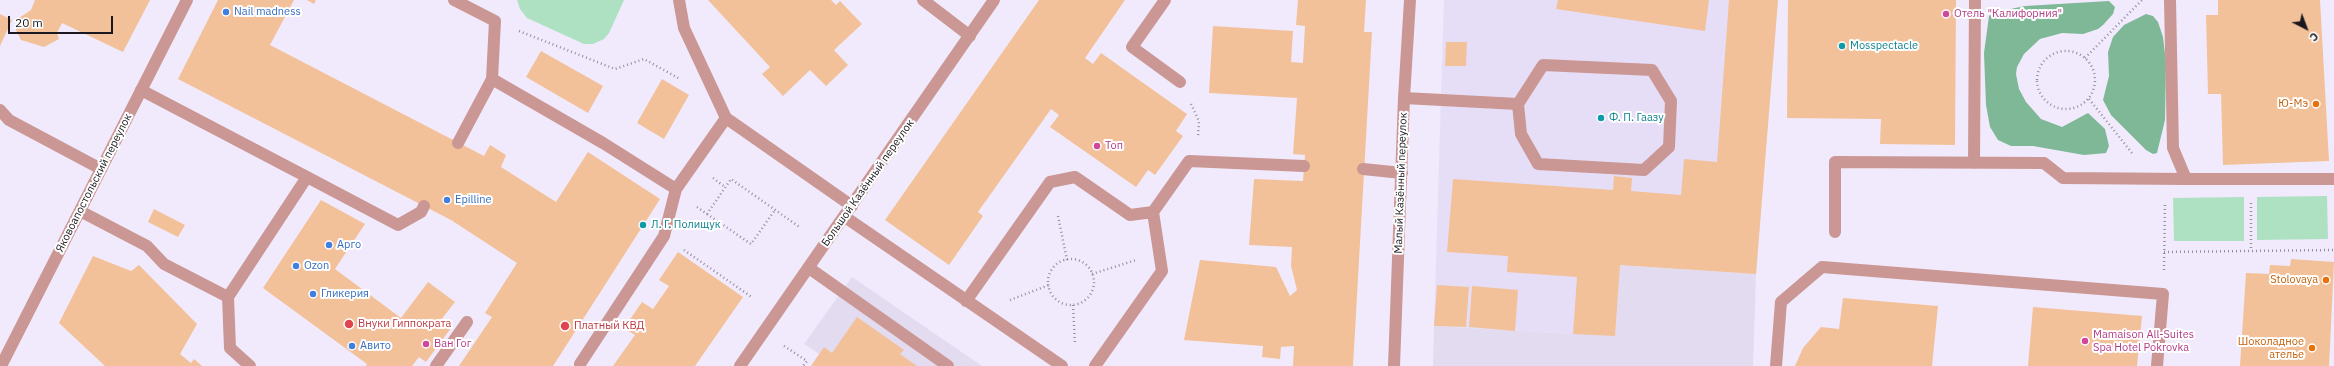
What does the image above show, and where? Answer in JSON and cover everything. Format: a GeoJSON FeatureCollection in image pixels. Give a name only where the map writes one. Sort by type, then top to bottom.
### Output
{"type":"FeatureCollection","features":[{"type":"Feature","properties":{"kind":"street","name":"Яковоапостольский переулок"},"geometry":{"type":"LineString","coordinates":[[1,366],[187,0]]}},
{"type":"Feature","properties":{"kind":"street"},"geometry":{"type":"LineString","coordinates":[[454,0],[495,21],[492,79],[458,143]]}},
{"type":"Feature","properties":{"kind":"street"},"geometry":{"type":"LineString","coordinates":[[678,0],[684,28],[726,118],[852,206]]}},
{"type":"Feature","properties":{"kind":"street"},"geometry":{"type":"LineString","coordinates":[[924,0],[970,36]]}},
{"type":"Feature","properties":{"kind":"street","name":"Большой Казённый переулок"},"geometry":{"type":"LineString","coordinates":[[740,366],[845,217],[994,0]]}},
{"type":"Feature","properties":{"kind":"street"},"geometry":{"type":"LineString","coordinates":[[1165,0],[1132,47],[1180,82]]}},
{"type":"Feature","properties":{"kind":"street","name":"Малый Казённый переулок"},"geometry":{"type":"LineString","coordinates":[[1394,366],[1404,98],[1410,0]]}},
{"type":"Feature","properties":{"kind":"street"},"geometry":{"type":"LineString","coordinates":[[1974,163],[1976,0]]}},
{"type":"Feature","properties":{"kind":"street"},"geometry":{"type":"LineString","coordinates":[[2170,0],[2173,148],[2186,179]]}},
{"type":"Feature","properties":{"kind":"street"},"geometry":{"type":"LineString","coordinates":[[1543,65],[1652,70],[1671,101],[1669,147],[1644,170],[1538,164],[1521,134],[1518,104],[1543,65]]}},
{"type":"Feature","properties":{"kind":"street"},"geometry":{"type":"LineString","coordinates":[[492,79],[603,143],[675,192]]}},
{"type":"Feature","properties":{"kind":"street"},"geometry":{"type":"LineString","coordinates":[[141,90],[398,225],[421,212],[424,206]]}},
{"type":"Feature","properties":{"kind":"street"},"geometry":{"type":"LineString","coordinates":[[1404,98],[1518,104]]}},
{"type":"Feature","properties":{"kind":"street"},"geometry":{"type":"LineString","coordinates":[[0,110],[9,120],[101,169]]}},
{"type":"Feature","properties":{"kind":"street"},"geometry":{"type":"LineString","coordinates":[[580,364],[664,236],[675,192],[726,118]]}},
{"type":"Feature","properties":{"kind":"street"},"geometry":{"type":"LineString","coordinates":[[1095,366],[1162,270],[1153,212],[1189,160],[1304,166]]}},
{"type":"Feature","properties":{"kind":"street"},"geometry":{"type":"LineString","coordinates":[[1835,232],[1835,162],[2044,163],[2063,178],[2334,179]]}},
{"type":"Feature","properties":{"kind":"street"},"geometry":{"type":"LineString","coordinates":[[1363,169],[1402,174]]}},
{"type":"Feature","properties":{"kind":"street"},"geometry":{"type":"LineString","coordinates":[[250,366],[230,348],[228,297],[307,177]]}},
{"type":"Feature","properties":{"kind":"street"},"geometry":{"type":"LineString","coordinates":[[966,300],[1050,182],[1075,177],[1130,215],[1153,212]]}},
{"type":"Feature","properties":{"kind":"street"},"geometry":{"type":"LineString","coordinates":[[80,211],[147,246],[164,264],[228,297]]}},
{"type":"Feature","properties":{"kind":"street"},"geometry":{"type":"LineString","coordinates":[[845,217],[1062,366]]}},
{"type":"Feature","properties":{"kind":"street"},"geometry":{"type":"LineString","coordinates":[[1776,366],[1781,302],[1822,267],[2163,294],[2157,366]]}},
{"type":"Feature","properties":{"kind":"street"},"geometry":{"type":"LineString","coordinates":[[809,268],[948,366]]}},
{"type":"Feature","properties":{"kind":"street"},"geometry":{"type":"LineString","coordinates":[[436,366],[467,322]]}},
{"type":"Feature","properties":{"kind":"path"},"geometry":{"type":"LineString","coordinates":[[2085,58],[2142,0]]}},
{"type":"Feature","properties":{"kind":"path"},"geometry":{"type":"LineString","coordinates":[[495,21],[615,69],[644,59],[718,102]]}},
{"type":"Feature","properties":{"kind":"path"},"geometry":{"type":"LineString","coordinates":[[2064,51],[2075,52],[2085,58],[2092,66],[2096,77],[2094,89],[2089,99],[2080,106],[2069,109],[2058,108],[2048,103],[2041,94],[2038,83],[2039,72],[2044,61],[2053,54],[2064,51]]}},
{"type":"Feature","properties":{"kind":"path"},"geometry":{"type":"LineString","coordinates":[[1180,82],[1199,121],[1197,161]]}},
{"type":"Feature","properties":{"kind":"path"},"geometry":{"type":"LineString","coordinates":[[2089,99],[2151,178]]}},
{"type":"Feature","properties":{"kind":"path"},"geometry":{"type":"LineString","coordinates":[[2163,294],[2166,178]]}},
{"type":"Feature","properties":{"kind":"path"},"geometry":{"type":"LineString","coordinates":[[707,214],[731,179],[802,228]]}},
{"type":"Feature","properties":{"kind":"path"},"geometry":{"type":"LineString","coordinates":[[2250,179],[2251,251]]}},
{"type":"Feature","properties":{"kind":"path"},"geometry":{"type":"LineString","coordinates":[[1050,182],[1068,260]]}},
{"type":"Feature","properties":{"kind":"path"},"geometry":{"type":"LineString","coordinates":[[675,192],[751,244],[775,210]]}},
{"type":"Feature","properties":{"kind":"path"},"geometry":{"type":"LineString","coordinates":[[664,236],[753,298]]}},
{"type":"Feature","properties":{"kind":"path"},"geometry":{"type":"LineString","coordinates":[[2164,252],[2334,250]]}},
{"type":"Feature","properties":{"kind":"path"},"geometry":{"type":"LineString","coordinates":[[1092,274],[1160,253]]}},
{"type":"Feature","properties":{"kind":"path"},"geometry":{"type":"LineString","coordinates":[[1068,260],[1082,263],[1092,274],[1094,282],[1093,291],[1088,298],[1072,305],[1064,304],[1057,300],[1051,293],[1049,285],[1053,269],[1059,263],[1068,260]]}},
{"type":"Feature","properties":{"kind":"path"},"geometry":{"type":"LineString","coordinates":[[982,311],[1049,285]]}},
{"type":"Feature","properties":{"kind":"path"},"geometry":{"type":"LineString","coordinates":[[1072,305],[1076,351]]}},
{"type":"Feature","properties":{"kind":"path"},"geometry":{"type":"LineString","coordinates":[[783,345],[807,361],[803,366]]}},
{"type":"Feature","properties":{"kind":"shaded area"},"geometry":{"type":"Polygon","coordinates":[[[1444,0],[1778,0],[1756,274],[1620,265],[1573,334],[1434,326],[1444,0]]]}},
{"type":"Feature","properties":{"kind":"shaded area"},"geometry":{"type":"Polygon","coordinates":[[[1620,265],[1756,274],[1753,366],[1433,366],[1434,326],[1573,334],[1620,265]]]}},
{"type":"Feature","properties":{"kind":"shaded area"},"geometry":{"type":"Polygon","coordinates":[[[852,277],[982,366],[811,366],[819,354],[804,344],[852,277]]]}},
{"type":"Feature","properties":{"kind":"green space"},"geometry":{"type":"Polygon","coordinates":[[[517,0],[624,0],[609,33],[604,39],[593,44],[584,44],[527,18],[520,9],[517,0]]]}},
{"type":"Feature","properties":{"kind":"green space"},"geometry":{"type":"Polygon","coordinates":[[[2109,1],[2115,7],[2113,14],[2098,29],[2083,34],[2062,33],[2040,39],[2024,54],[2017,67],[2016,74],[2019,89],[2026,102],[2041,119],[2062,127],[2088,113],[2105,129],[2109,146],[2106,153],[2084,155],[2033,146],[2011,146],[1998,140],[1990,127],[1986,105],[1984,53],[1989,16],[1996,12],[2025,6],[2109,1]]]}},
{"type":"Feature","properties":{"kind":"green space"},"geometry":{"type":"Polygon","coordinates":[[[2146,14],[2153,16],[2158,22],[2163,37],[2166,62],[2165,120],[2157,153],[2153,154],[2146,150],[2111,115],[2103,100],[2109,76],[2108,52],[2113,37],[2124,25],[2146,14]]]}},
{"type":"Feature","properties":{"kind":"green space"},"geometry":{"type":"Polygon","coordinates":[[[2327,196],[2328,239],[2257,240],[2257,197],[2327,196]]]}},
{"type":"Feature","properties":{"kind":"green space"},"geometry":{"type":"Polygon","coordinates":[[[2244,197],[2244,241],[2174,241],[2173,198],[2244,197]]]}},
{"type":"Feature","properties":{"kind":"building"},"geometry":{"type":"Polygon","coordinates":[[[35,0],[150,0],[123,52],[62,23],[57,33],[59,39],[44,47],[21,40],[16,30],[19,18],[31,10],[35,0]]]}},
{"type":"Feature","properties":{"kind":"building"},"geometry":{"type":"Polygon","coordinates":[[[218,0],[294,0],[270,45],[484,156],[490,145],[506,155],[501,167],[556,202],[588,152],[660,199],[553,366],[459,366],[492,317],[485,313],[517,263],[451,220],[178,79],[218,0]]]}},
{"type":"Feature","properties":{"kind":"building"},"geometry":{"type":"Polygon","coordinates":[[[307,0],[316,0],[314,4],[307,0]]]}},
{"type":"Feature","properties":{"kind":"building"},"geometry":{"type":"Polygon","coordinates":[[[708,0],[831,0],[836,5],[840,1],[862,24],[834,50],[848,65],[826,86],[810,70],[783,96],[762,74],[770,67],[708,0]]]}},
{"type":"Feature","properties":{"kind":"building"},"geometry":{"type":"Polygon","coordinates":[[[1039,0],[1125,0],[1085,58],[1093,64],[1101,53],[1187,114],[1176,131],[1183,136],[1155,175],[1148,170],[1136,187],[1050,127],[1059,115],[1051,109],[978,212],[983,216],[949,265],[885,220],[1039,0]]]}},
{"type":"Feature","properties":{"kind":"building"},"geometry":{"type":"Polygon","coordinates":[[[1298,0],[1366,0],[1364,32],[1372,32],[1353,366],[1293,366],[1294,346],[1281,347],[1280,359],[1262,357],[1263,346],[1184,340],[1200,260],[1276,267],[1290,296],[1297,290],[1291,266],[1292,247],[1249,245],[1254,179],[1303,181],[1305,155],[1293,154],[1297,98],[1209,93],[1213,26],[1293,31],[1291,62],[1303,63],[1305,26],[1296,25],[1298,0]]]}},
{"type":"Feature","properties":{"kind":"building"},"geometry":{"type":"Polygon","coordinates":[[[1558,0],[1709,0],[1705,31],[1556,9],[1558,0]]]}},
{"type":"Feature","properties":{"kind":"building"},"geometry":{"type":"Polygon","coordinates":[[[1729,0],[1778,0],[1756,274],[1620,265],[1615,336],[1573,334],[1577,277],[1507,272],[1508,256],[1447,252],[1453,179],[1613,190],[1614,176],[1632,178],[1631,191],[1681,195],[1684,159],[1717,162],[1729,0]]]}},
{"type":"Feature","properties":{"kind":"building"},"geometry":{"type":"Polygon","coordinates":[[[1788,0],[1956,0],[1955,145],[1880,144],[1881,119],[1787,118],[1788,0]]]}},
{"type":"Feature","properties":{"kind":"building"},"geometry":{"type":"Polygon","coordinates":[[[2218,0],[2320,0],[2329,161],[2223,165],[2221,94],[2208,94],[2206,15],[2218,15],[2218,0]]]}},
{"type":"Feature","properties":{"kind":"building"},"geometry":{"type":"Polygon","coordinates":[[[0,14],[12,20],[0,46],[0,14]]]}},
{"type":"Feature","properties":{"kind":"building"},"geometry":{"type":"Polygon","coordinates":[[[1446,42],[1467,42],[1466,66],[1445,66],[1446,42]]]}},
{"type":"Feature","properties":{"kind":"building"},"geometry":{"type":"Polygon","coordinates":[[[541,51],[603,86],[588,113],[526,77],[541,51]]]}},
{"type":"Feature","properties":{"kind":"building"},"geometry":{"type":"Polygon","coordinates":[[[662,79],[689,95],[664,139],[637,123],[662,79]]]}},
{"type":"Feature","properties":{"kind":"building"},"geometry":{"type":"Polygon","coordinates":[[[321,200],[365,224],[335,269],[401,318],[428,282],[455,302],[440,321],[451,328],[426,362],[419,357],[412,366],[366,366],[367,364],[263,288],[321,200]]]}},
{"type":"Feature","properties":{"kind":"building"},"geometry":{"type":"Polygon","coordinates":[[[154,209],[185,225],[178,237],[148,222],[154,209]]]}},
{"type":"Feature","properties":{"kind":"building"},"geometry":{"type":"Polygon","coordinates":[[[678,252],[743,297],[695,366],[613,366],[635,335],[624,328],[642,302],[653,309],[669,286],[659,280],[678,252]]]}},
{"type":"Feature","properties":{"kind":"building"},"geometry":{"type":"Polygon","coordinates":[[[93,256],[131,271],[139,265],[197,324],[180,354],[191,363],[194,359],[202,366],[105,366],[59,323],[93,256]]]}},
{"type":"Feature","properties":{"kind":"building"},"geometry":{"type":"Polygon","coordinates":[[[2291,259],[2334,262],[2329,366],[2240,366],[2246,273],[2269,274],[2270,265],[2290,266],[2291,259]]]}},
{"type":"Feature","properties":{"kind":"building"},"geometry":{"type":"Polygon","coordinates":[[[1437,285],[1469,287],[1466,327],[1434,326],[1437,285]]]}},
{"type":"Feature","properties":{"kind":"building"},"geometry":{"type":"Polygon","coordinates":[[[1472,286],[1518,290],[1515,331],[1469,327],[1472,286]]]}},
{"type":"Feature","properties":{"kind":"building"},"geometry":{"type":"Polygon","coordinates":[[[1843,298],[1938,306],[1932,366],[1795,366],[1803,348],[1821,327],[1839,329],[1843,298]]]}},
{"type":"Feature","properties":{"kind":"building","name":"Mamaison All-Suites Spa Hotel Pokrovka"},"geometry":{"type":"Polygon","coordinates":[[[2033,307],[2142,316],[2137,366],[2028,366],[2033,307]]]}},
{"type":"Feature","properties":{"kind":"building"},"geometry":{"type":"Polygon","coordinates":[[[857,317],[904,350],[900,354],[917,366],[811,366],[824,347],[832,353],[857,317]]]}},
{"type":"Feature","properties":{"kind":"place","name":"Nail madness"},"geometry":{"type":"Point","coordinates":[226,12]}},
{"type":"Feature","properties":{"kind":"place","name":"Отель \"Калифорния\""},"geometry":{"type":"Point","coordinates":[1946,14]}},
{"type":"Feature","properties":{"kind":"place","name":"Mosspectacle"},"geometry":{"type":"Point","coordinates":[1842,46]}},
{"type":"Feature","properties":{"kind":"place","name":"Ю-Мэ"},"geometry":{"type":"Point","coordinates":[2316,104]}},
{"type":"Feature","properties":{"kind":"place","name":"Ф. П. Гаазу"},"geometry":{"type":"Point","coordinates":[1601,118]}},
{"type":"Feature","properties":{"kind":"place","name":"Топ"},"geometry":{"type":"Point","coordinates":[1097,146]}},
{"type":"Feature","properties":{"kind":"place","name":"Epilline"},"geometry":{"type":"Point","coordinates":[447,200]}},
{"type":"Feature","properties":{"kind":"place","name":"Л. Г. Полищук"},"geometry":{"type":"Point","coordinates":[643,225]}},
{"type":"Feature","properties":{"kind":"place","name":"Арго"},"geometry":{"type":"Point","coordinates":[329,245]}},
{"type":"Feature","properties":{"kind":"place","name":"Ozon"},"geometry":{"type":"Point","coordinates":[296,266]}},
{"type":"Feature","properties":{"kind":"place","name":"Stolovaya"},"geometry":{"type":"Point","coordinates":[2326,280]}},
{"type":"Feature","properties":{"kind":"place","name":"Гликерия"},"geometry":{"type":"Point","coordinates":[313,294]}},
{"type":"Feature","properties":{"kind":"place","name":"Внуки Гиппократа"},"geometry":{"type":"Point","coordinates":[349,324]}},
{"type":"Feature","properties":{"kind":"place","name":"Платный КВД"},"geometry":{"type":"Point","coordinates":[565,326]}},
{"type":"Feature","properties":{"kind":"place","name":"Mamaison All-Suites Spa Hotel Pokrovka"},"geometry":{"type":"Point","coordinates":[2085,341]}},
{"type":"Feature","properties":{"kind":"place","name":"Ван Гог"},"geometry":{"type":"Point","coordinates":[426,344]}},
{"type":"Feature","properties":{"kind":"place","name":"Авито"},"geometry":{"type":"Point","coordinates":[352,346]}},
{"type":"Feature","properties":{"kind":"place","name":"Шоколадное ателье"},"geometry":{"type":"Point","coordinates":[2312,348]}}]}
